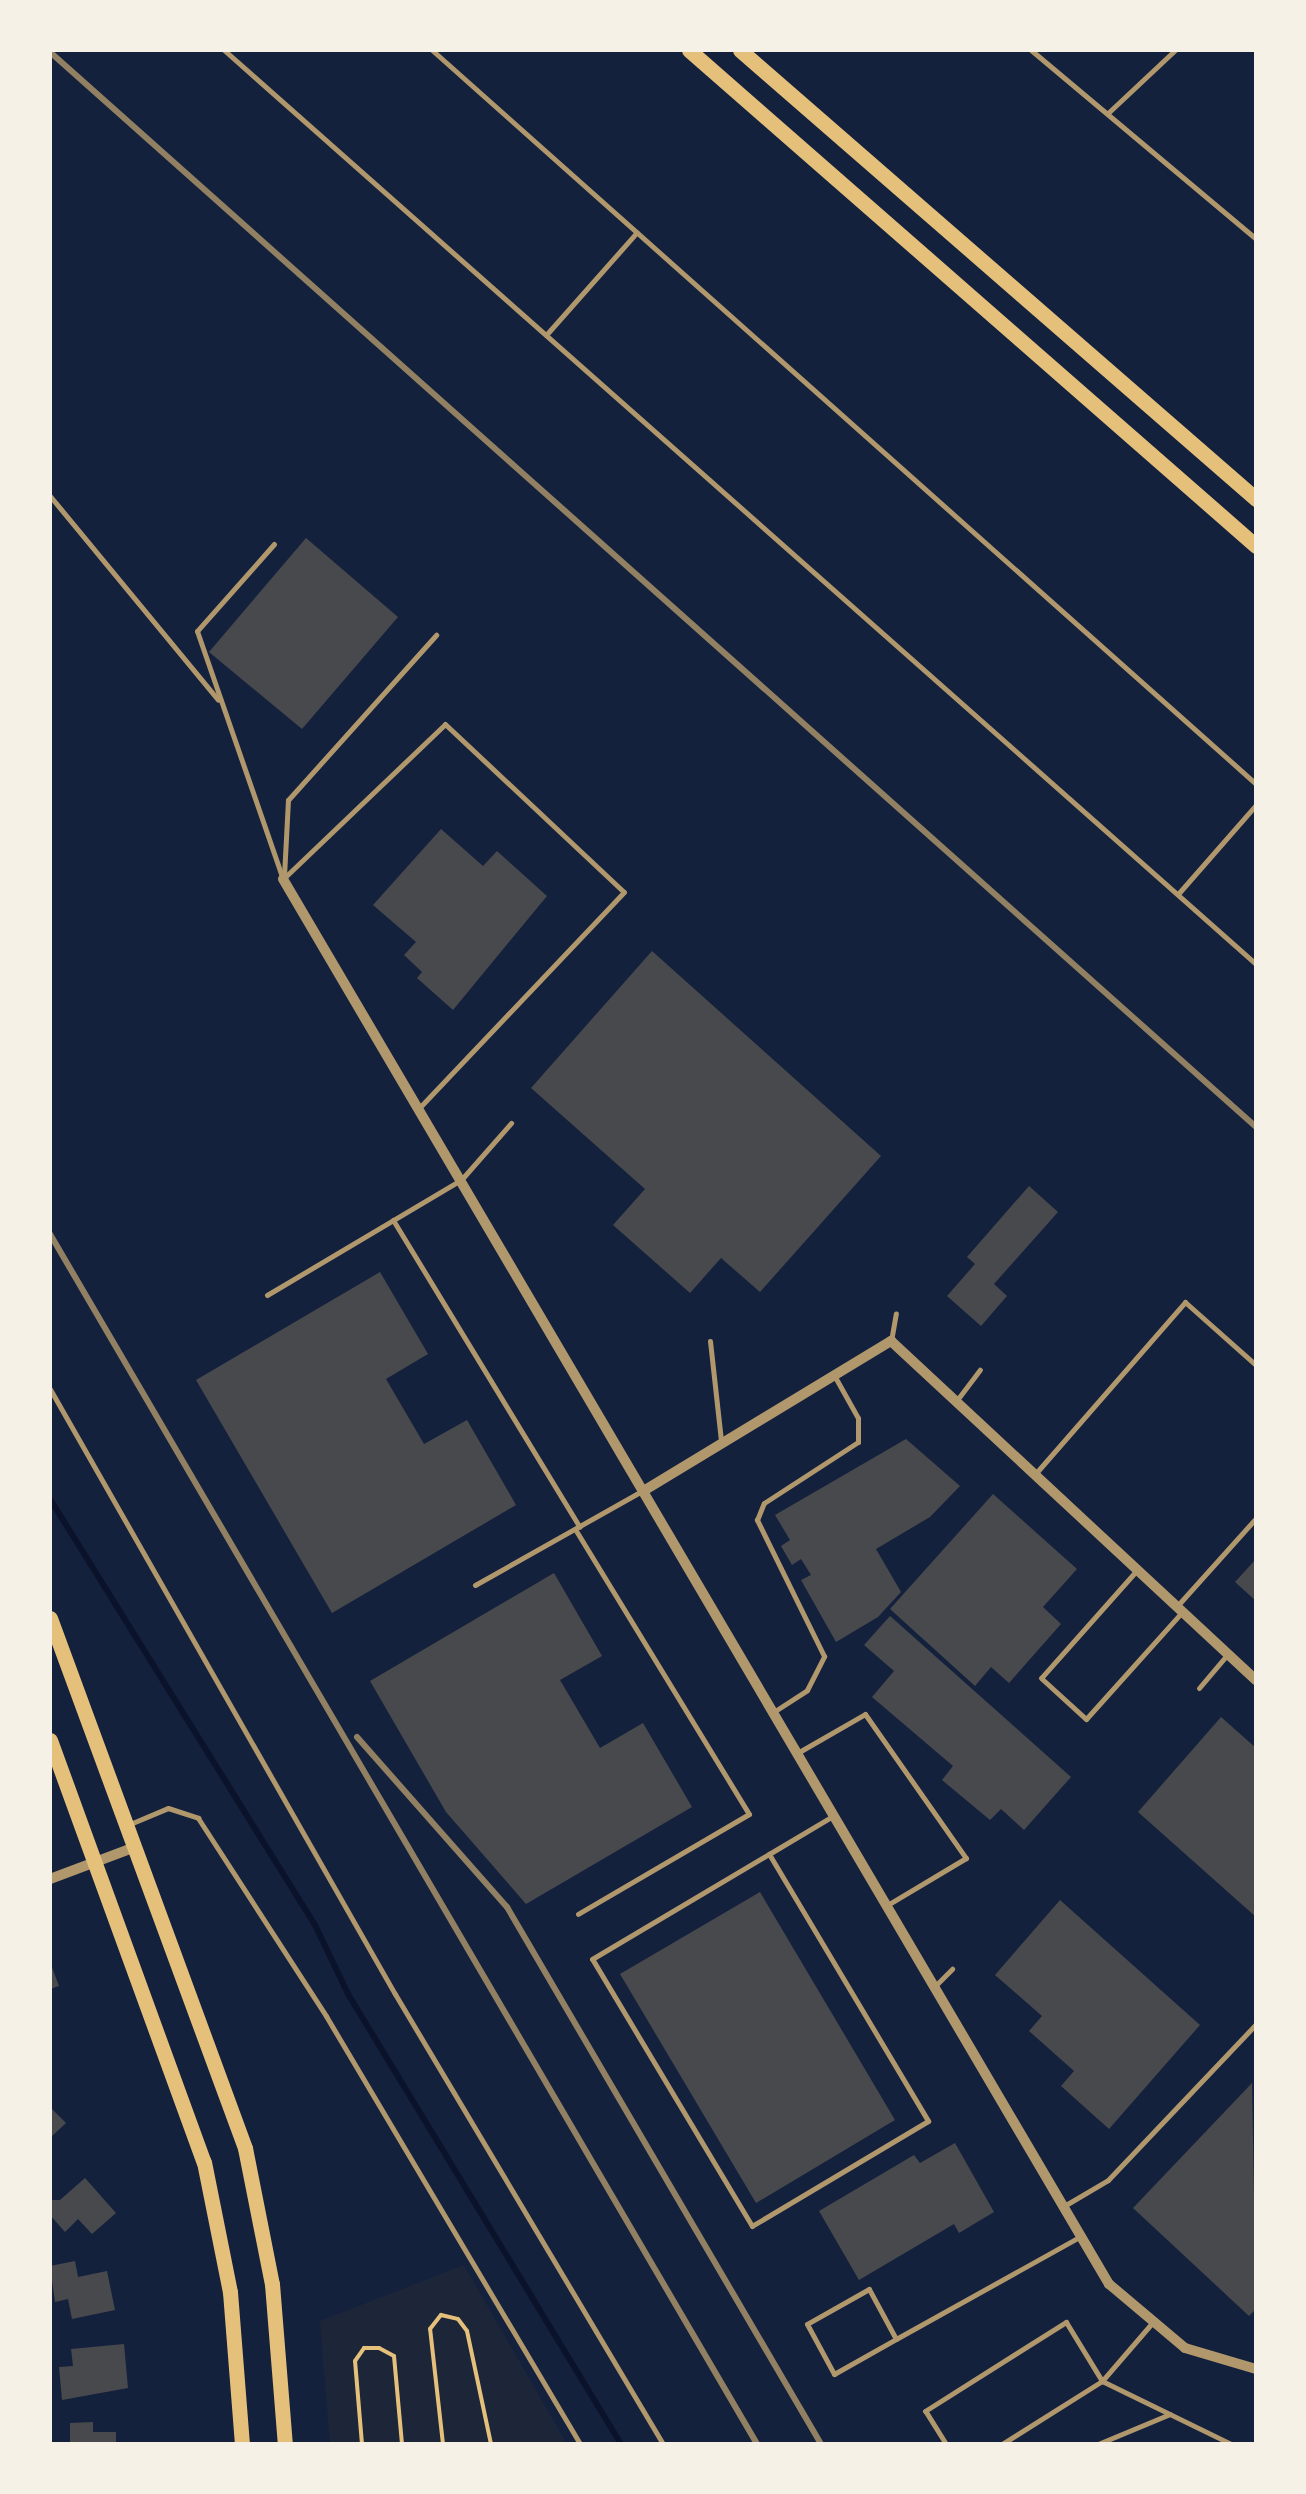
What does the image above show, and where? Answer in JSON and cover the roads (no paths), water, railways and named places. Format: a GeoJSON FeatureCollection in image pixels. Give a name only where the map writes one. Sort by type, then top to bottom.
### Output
{"type":"FeatureCollection","features":[{"type":"Feature","properties":{"kind":"main road"},"geometry":{"type":"LineString","coordinates":[[689,50],[1256,546]]}},
{"type":"Feature","properties":{"kind":"main road"},"geometry":{"type":"LineString","coordinates":[[740,50],[1256,499]]}},
{"type":"Feature","properties":{"kind":"main road"},"geometry":{"type":"LineString","coordinates":[[50,1618],[245,2148],[272,2284],[285,2444]]}},
{"type":"Feature","properties":{"kind":"main road"},"geometry":{"type":"LineString","coordinates":[[50,1740],[204,2162],[230,2292],[242,2444]]}},
{"type":"Feature","properties":{"kind":"street"},"geometry":{"type":"LineString","coordinates":[[284,878],[1110,2284],[1185,2348],[1256,2369]]}},
{"type":"Feature","properties":{"kind":"street"},"geometry":{"type":"LineString","coordinates":[[645,1490],[891,1341],[1256,1680]]}},
{"type":"Feature","properties":{"kind":"street"},"geometry":{"type":"LineString","coordinates":[[50,1879],[136,1846]]}},
{"type":"Feature","properties":{"kind":"lane"},"geometry":{"type":"LineString","coordinates":[[224,50],[1256,964]]}},
{"type":"Feature","properties":{"kind":"lane"},"geometry":{"type":"LineString","coordinates":[[432,50],[1256,784]]}},
{"type":"Feature","properties":{"kind":"lane"},"geometry":{"type":"LineString","coordinates":[[1031,50],[1110,112],[1256,239]]}},
{"type":"Feature","properties":{"kind":"lane"},"geometry":{"type":"LineString","coordinates":[[1110,112],[1174,50]]}},
{"type":"Feature","properties":{"kind":"lane"},"geometry":{"type":"LineString","coordinates":[[546,335],[636,232]]}},
{"type":"Feature","properties":{"kind":"lane"},"geometry":{"type":"LineString","coordinates":[[50,496],[223,706]]}},
{"type":"Feature","properties":{"kind":"lane"},"geometry":{"type":"LineString","coordinates":[[274,544],[196,631],[284,878]]}},
{"type":"Feature","properties":{"kind":"lane"},"geometry":{"type":"LineString","coordinates":[[284,878],[288,800],[436,635]]}},
{"type":"Feature","properties":{"kind":"lane"},"geometry":{"type":"LineString","coordinates":[[284,878],[445,724],[624,892],[417,1110]]}},
{"type":"Feature","properties":{"kind":"lane"},"geometry":{"type":"LineString","coordinates":[[1178,894],[1256,805]]}},
{"type":"Feature","properties":{"kind":"lane"},"geometry":{"type":"LineString","coordinates":[[267,1295],[461,1180],[510,1123]]}},
{"type":"Feature","properties":{"kind":"lane"},"geometry":{"type":"LineString","coordinates":[[393,1220],[749,1814],[578,1914]]}},
{"type":"Feature","properties":{"kind":"lane"},"geometry":{"type":"LineString","coordinates":[[1034,1475],[1185,1302],[1256,1365]]}},
{"type":"Feature","properties":{"kind":"lane"},"geometry":{"type":"LineString","coordinates":[[891,1341],[896,1313]]}},
{"type":"Feature","properties":{"kind":"lane"},"geometry":{"type":"LineString","coordinates":[[710,1342],[722,1443]]}},
{"type":"Feature","properties":{"kind":"lane"},"geometry":{"type":"LineString","coordinates":[[956,1401],[980,1370]]}},
{"type":"Feature","properties":{"kind":"lane"},"geometry":{"type":"LineString","coordinates":[[775,1711],[808,1690],[824,1656],[757,1520],[764,1502],[858,1442],[858,1418],[834,1376]]}},
{"type":"Feature","properties":{"kind":"lane"},"geometry":{"type":"LineString","coordinates":[[50,1389],[395,1994],[663,2444]]}},
{"type":"Feature","properties":{"kind":"lane"},"geometry":{"type":"LineString","coordinates":[[475,1585],[645,1490]]}},
{"type":"Feature","properties":{"kind":"lane"},"geometry":{"type":"LineString","coordinates":[[1137,1570],[1041,1678],[1086,1719],[1256,1518]]}},
{"type":"Feature","properties":{"kind":"lane"},"geometry":{"type":"LineString","coordinates":[[1199,1688],[1228,1655]]}},
{"type":"Feature","properties":{"kind":"lane"},"geometry":{"type":"LineString","coordinates":[[799,1752],[865,1714],[966,1858],[888,1904]]}},
{"type":"Feature","properties":{"kind":"lane"},"geometry":{"type":"LineString","coordinates":[[127,1825],[168,1808],[198,1818],[326,2016],[580,2444]]}},
{"type":"Feature","properties":{"kind":"lane"},"geometry":{"type":"LineString","coordinates":[[769,1854],[928,2121],[752,2226],[592,1960],[769,1854],[836,1814]]}},
{"type":"Feature","properties":{"kind":"lane"},"geometry":{"type":"LineString","coordinates":[[936,1985],[952,1969]]}},
{"type":"Feature","properties":{"kind":"lane"},"geometry":{"type":"LineString","coordinates":[[1064,2206],[1108,2180],[1256,2024]]}},
{"type":"Feature","properties":{"kind":"lane"},"geometry":{"type":"LineString","coordinates":[[896,2339],[868,2289],[807,2324],[834,2374],[1081,2235]]}},
{"type":"Feature","properties":{"kind":"lane"},"geometry":{"type":"LineString","coordinates":[[1002,2444],[1102,2381],[1154,2321]]}},
{"type":"Feature","properties":{"kind":"lane"},"geometry":{"type":"LineString","coordinates":[[946,2444],[925,2411],[1066,2322],[1102,2381],[1231,2444]]}},
{"type":"Feature","properties":{"kind":"lane"},"geometry":{"type":"LineString","coordinates":[[1098,2444],[1170,2414]]}},
{"type":"Feature","properties":{"kind":"waterway"},"geometry":{"type":"LineString","coordinates":[[50,1499],[315,1925],[348,1994],[621,2444]]}},
{"type":"Feature","properties":{"kind":"railway"},"geometry":{"type":"LineString","coordinates":[[50,52],[1256,1127]]}},
{"type":"Feature","properties":{"kind":"railway"},"geometry":{"type":"LineString","coordinates":[[50,1234],[757,2444]]}},
{"type":"Feature","properties":{"kind":"railway"},"geometry":{"type":"LineString","coordinates":[[357,1737],[507,1907],[821,2444]]}}]}
